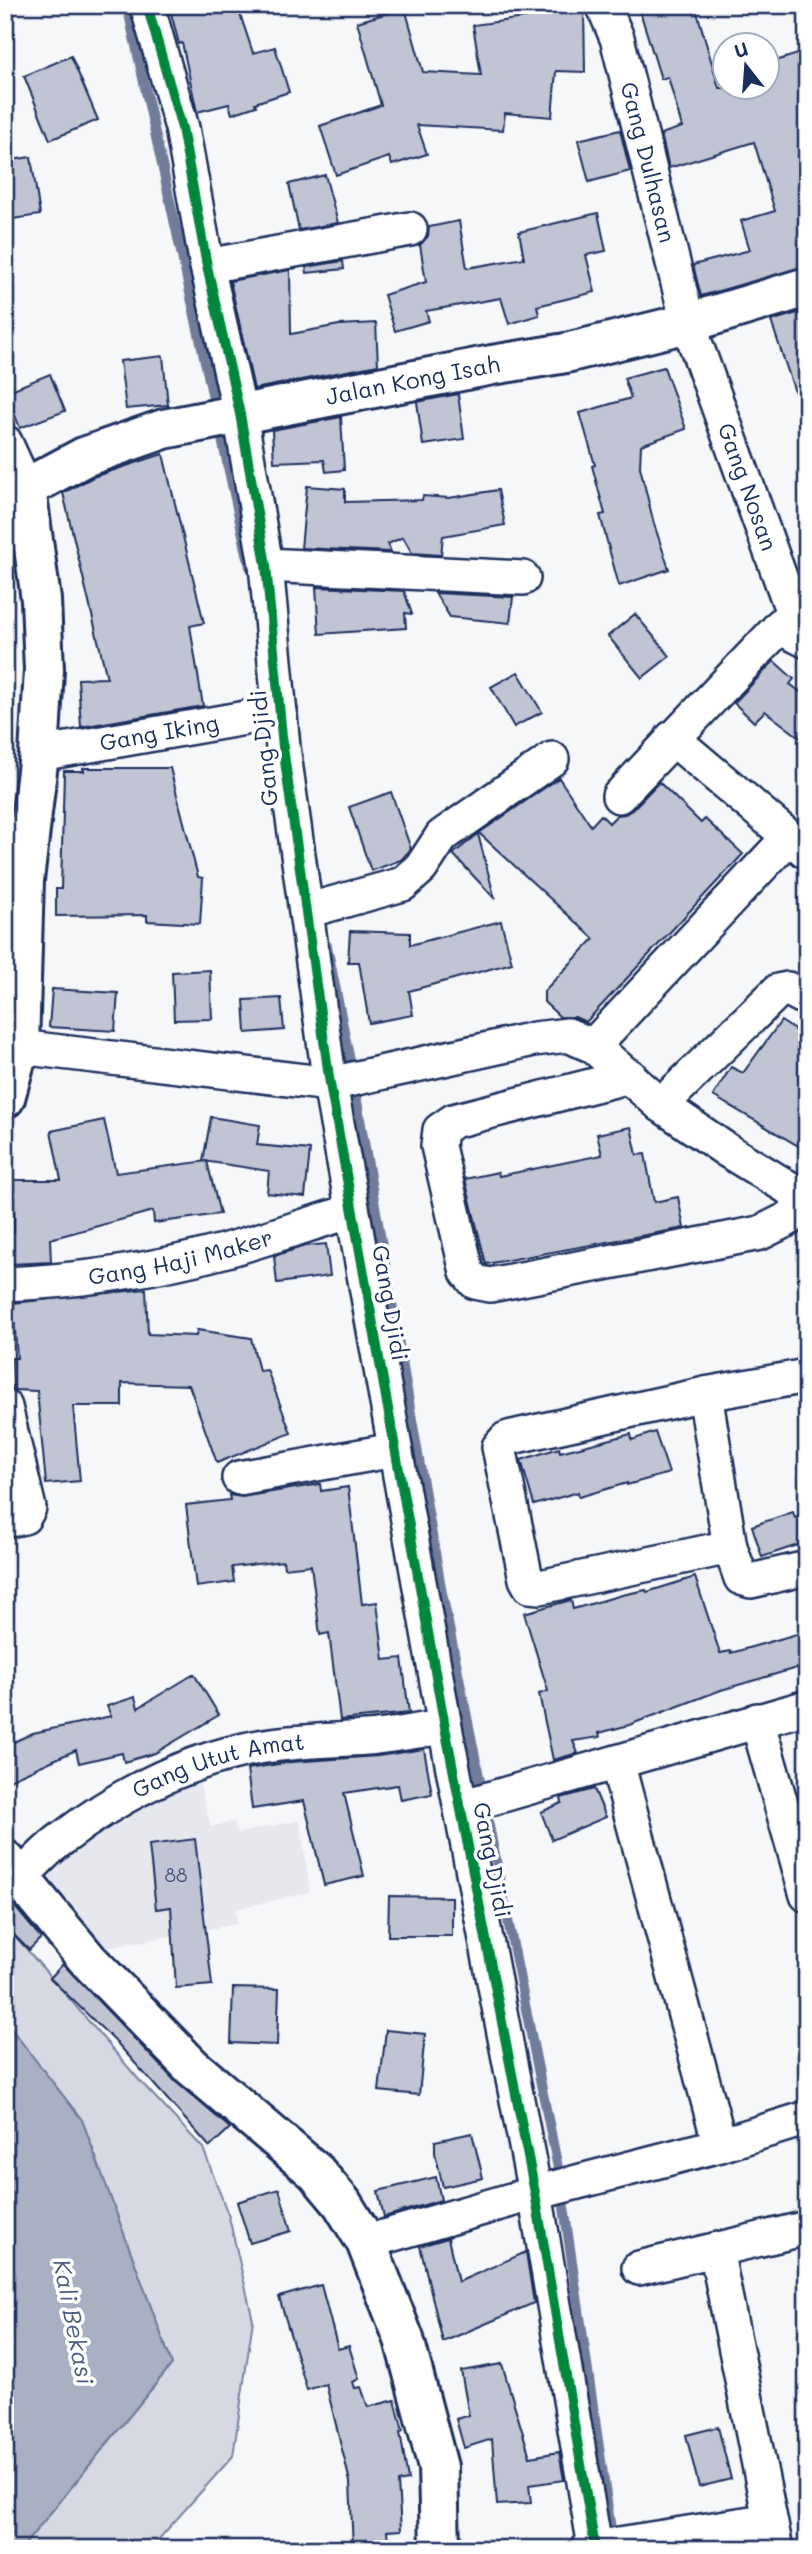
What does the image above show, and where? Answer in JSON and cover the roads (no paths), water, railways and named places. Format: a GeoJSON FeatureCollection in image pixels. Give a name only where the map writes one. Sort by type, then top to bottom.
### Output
{"type":"FeatureCollection","features":[{"type":"Feature","properties":{"kind":"street","name":"Gang Djidi"},"geometry":{"type":"LineString","coordinates":[[147,5],[182,128],[207,266],[226,416],[266,565],[283,747],[330,1084],[445,1727],[606,2547]]}},
{"type":"Feature","properties":{"kind":"street","name":"Gang Dulhasan"},"geometry":{"type":"LineString","coordinates":[[603,5],[617,38],[688,323]]}},
{"type":"Feature","properties":{"kind":"street"},"geometry":{"type":"LineString","coordinates":[[207,266],[410,229]]}},
{"type":"Feature","properties":{"kind":"street","name":"Jalan Kong Isah"},"geometry":{"type":"LineString","coordinates":[[26,488],[84,457],[164,429],[566,353],[688,323],[807,287]]}},
{"type":"Feature","properties":{"kind":"street","name":"Gang Nosan"},"geometry":{"type":"LineString","coordinates":[[619,796],[672,738],[793,634],[790,616],[792,607],[688,323]]}},
{"type":"Feature","properties":{"kind":"street"},"geometry":{"type":"LineString","coordinates":[[5,442],[26,488],[41,600],[44,670],[39,754],[24,880],[19,1047],[5,1098]]}},
{"type":"Feature","properties":{"kind":"street"},"geometry":{"type":"LineString","coordinates":[[266,565],[523,578]]}},
{"type":"Feature","properties":{"kind":"street","name":"Gang Iking"},"geometry":{"type":"LineString","coordinates":[[39,754],[280,712]]}},
{"type":"Feature","properties":{"kind":"street"},"geometry":{"type":"LineString","coordinates":[[593,1046],[797,845],[672,738]]}},
{"type":"Feature","properties":{"kind":"street"},"geometry":{"type":"LineString","coordinates":[[306,911],[403,884],[421,868],[442,836],[552,759]]}},
{"type":"Feature","properties":{"kind":"street"},"geometry":{"type":"LineString","coordinates":[[661,1105],[778,991],[788,989],[807,999]]}},
{"type":"Feature","properties":{"kind":"street"},"geometry":{"type":"LineString","coordinates":[[19,1047],[330,1084],[550,1036],[568,1035],[593,1046],[630,1076],[661,1105],[807,1201],[788,1219],[760,1233],[490,1285],[475,1282],[467,1272],[464,1259],[438,1146],[440,1130],[453,1121],[630,1076]]}},
{"type":"Feature","properties":{"kind":"street","name":"Gang Haji Maker"},"geometry":{"type":"LineString","coordinates":[[5,1284],[36,1283],[131,1270],[222,1251],[352,1211]]}},
{"type":"Feature","properties":{"kind":"street"},"geometry":{"type":"LineString","coordinates":[[730,1547],[540,1587],[530,1586],[526,1579],[499,1451],[501,1443],[512,1437],[705,1394],[807,1376]]}},
{"type":"Feature","properties":{"kind":"street"},"geometry":{"type":"LineString","coordinates":[[705,1394],[730,1547],[741,1578],[745,1581],[807,1568]]}},
{"type":"Feature","properties":{"kind":"street"},"geometry":{"type":"LineString","coordinates":[[5,1407],[29,1508],[24,1517],[5,1521]]}},
{"type":"Feature","properties":{"kind":"street"},"geometry":{"type":"LineString","coordinates":[[239,1478],[394,1450]]}},
{"type":"Feature","properties":{"kind":"street"},"geometry":{"type":"LineString","coordinates":[[461,1807],[807,1707]]}},
{"type":"Feature","properties":{"kind":"street"},"geometry":{"type":"LineString","coordinates":[[757,1720],[807,1895]]}},
{"type":"Feature","properties":{"kind":"street","name":"Gang Utut Amat"},"geometry":{"type":"LineString","coordinates":[[13,1869],[99,1811],[144,1785],[195,1766],[243,1751],[301,1741],[367,1738],[445,1727]]}},
{"type":"Feature","properties":{"kind":"street"},"geometry":{"type":"LineString","coordinates":[[617,1762],[720,2145]]}},
{"type":"Feature","properties":{"kind":"street"},"geometry":{"type":"LineString","coordinates":[[13,1869],[88,1960],[192,2067],[316,2172],[342,2203],[366,2242],[404,2339],[438,2467],[440,2549]]}},
{"type":"Feature","properties":{"kind":"street"},"geometry":{"type":"LineString","coordinates":[[366,2242],[535,2193],[720,2145],[807,2118]]}},
{"type":"Feature","properties":{"kind":"street"},"geometry":{"type":"LineString","coordinates":[[639,2268],[807,2228]]}},
{"type":"Feature","properties":{"kind":"street"},"geometry":{"type":"LineString","coordinates":[[606,2547],[773,2534],[716,2250]]}},
{"type":"Feature","properties":{"kind":"water","name":"Kali Bekasi"},"geometry":{"type":"Polygon","coordinates":[[[5,2021],[82,2120],[172,2364],[21,2549],[5,2549],[5,2021]]]}},
{"type":"Feature","properties":{"kind":"waterway"},"geometry":{"type":"LineString","coordinates":[[127,5],[250,567]]}},
{"type":"Feature","properties":{"kind":"waterway"},"geometry":{"type":"LineString","coordinates":[[327,946],[350,1061],[442,1593],[559,2173],[613,2543]]}}]}
